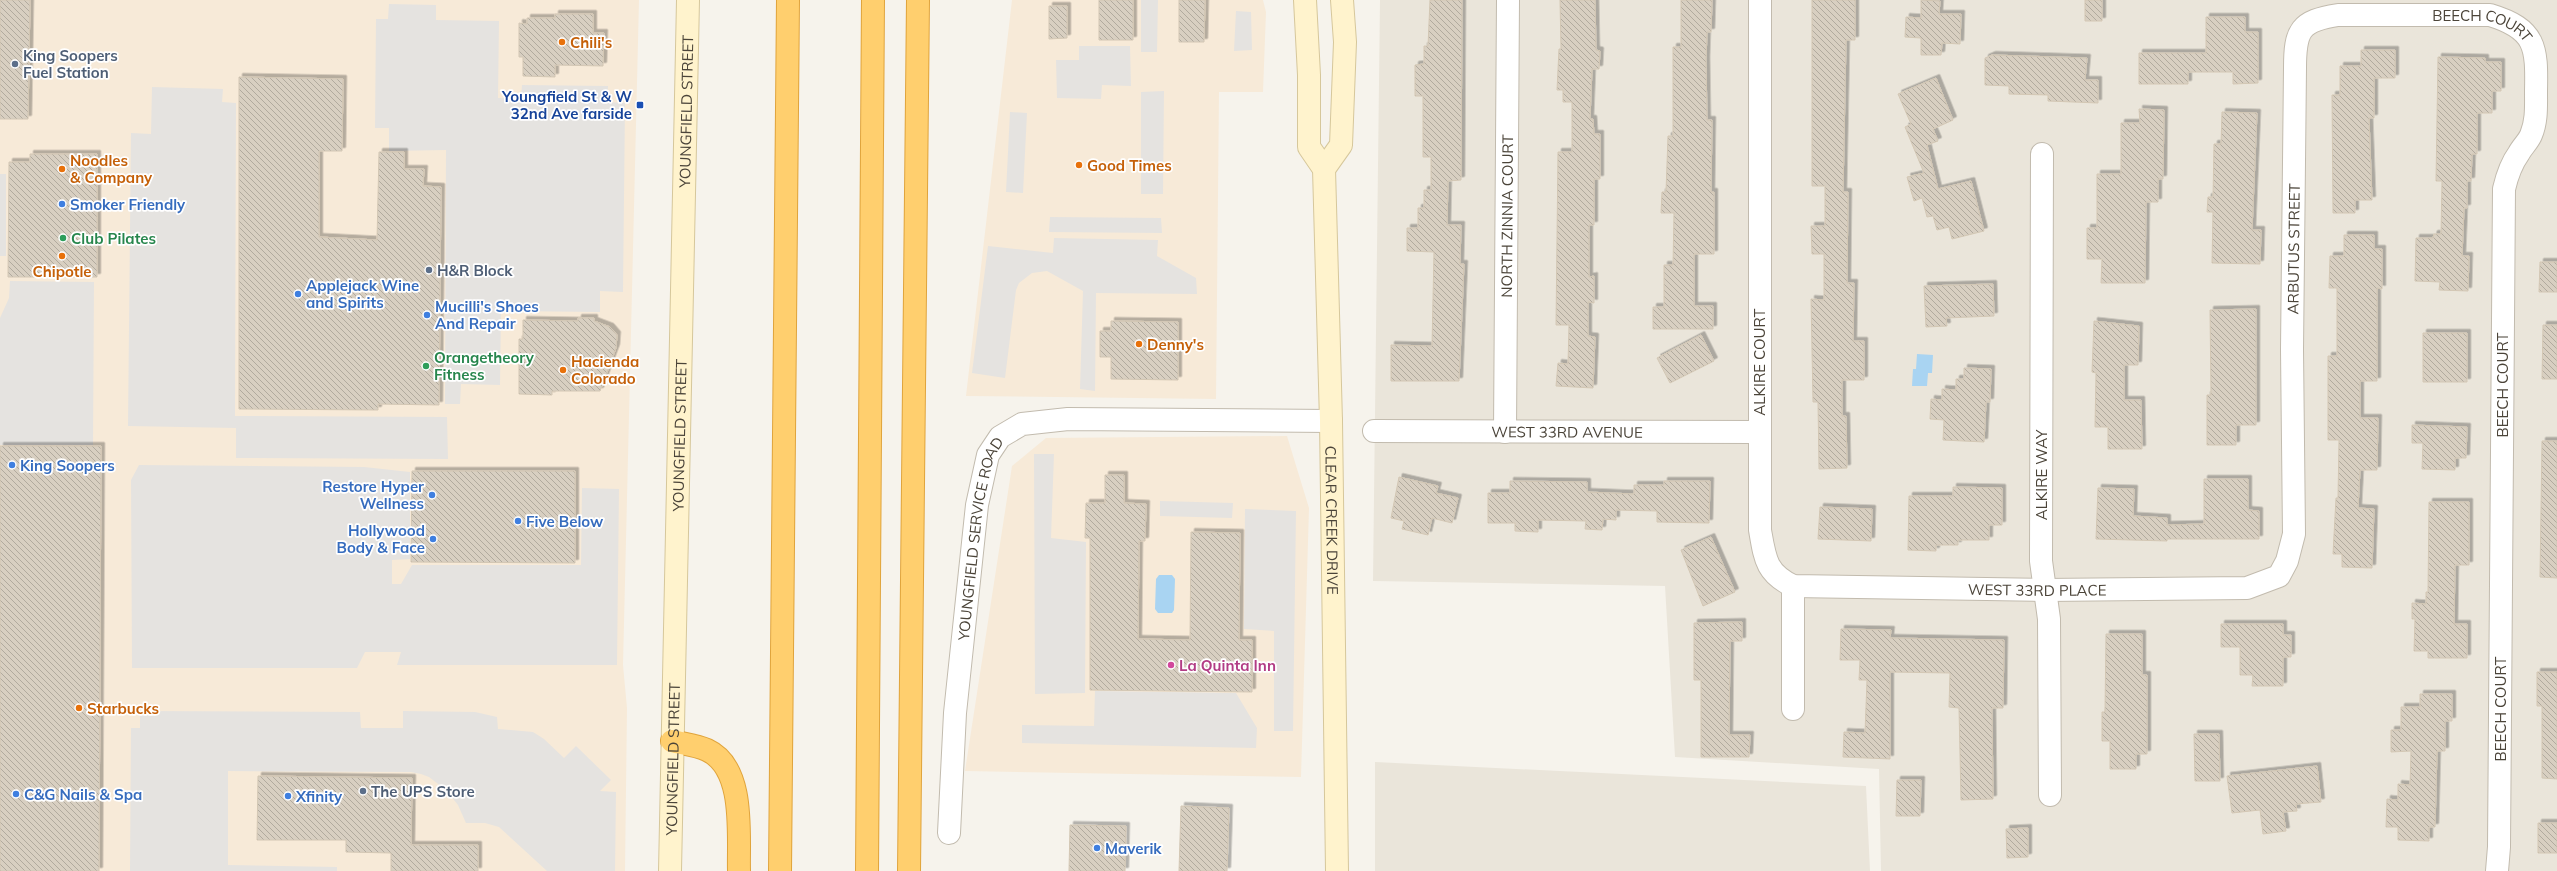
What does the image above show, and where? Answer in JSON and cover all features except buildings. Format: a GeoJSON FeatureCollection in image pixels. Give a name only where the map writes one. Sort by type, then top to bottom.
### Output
{"type":"FeatureCollection","features":[{"type":"Feature","properties":{"kind":"highway"},"geometry":{"type":"LineString","coordinates":[[780,871],[788,0]]}},
{"type":"Feature","properties":{"kind":"highway"},"geometry":{"type":"LineString","coordinates":[[867,871],[873,0]]}},
{"type":"Feature","properties":{"kind":"highway"},"geometry":{"type":"LineString","coordinates":[[909,871],[918,0]]}},
{"type":"Feature","properties":{"kind":"highway"},"geometry":{"type":"LineString","coordinates":[[672,741],[708,751],[724,762],[731,774],[738,803],[739,871]]}},
{"type":"Feature","properties":{"kind":"main road","name":"YOUNGFIELD STREET"},"geometry":{"type":"LineString","coordinates":[[670,871],[688,0]]}},
{"type":"Feature","properties":{"kind":"main road"},"geometry":{"type":"LineString","coordinates":[[1305,0],[1309,75],[1309,147],[1324,168],[1341,145],[1345,42],[1342,0]]}},
{"type":"Feature","properties":{"kind":"main road","name":"CLEAR CREEK DRIVE"},"geometry":{"type":"LineString","coordinates":[[1324,168],[1332,421],[1337,871]]}},
{"type":"Feature","properties":{"kind":"street","name":"NORTH ZINNIA COURT"},"geometry":{"type":"LineString","coordinates":[[1505,432],[1508,0]]}},
{"type":"Feature","properties":{"kind":"street","name":"ALKIRE COURT"},"geometry":{"type":"LineString","coordinates":[[1760,0],[1760,530],[1763,550],[1769,569],[1780,579],[1794,586]]}},
{"type":"Feature","properties":{"kind":"street","name":"BEECH COURT"},"geometry":{"type":"LineString","coordinates":[[2407,8],[2445,8],[2490,15],[2507,20],[2522,29],[2529,39],[2536,56],[2536,118],[2530,137],[2508,172],[2504,189],[2499,847],[2497,871]]}},
{"type":"Feature","properties":{"kind":"street","name":"ARBUTUS STREET"},"geometry":{"type":"LineString","coordinates":[[2279,576],[2287,561],[2294,534],[2292,342],[2295,60],[2297,37],[2306,24],[2319,18],[2407,8]]}},
{"type":"Feature","properties":{"kind":"street","name":"ALKIRE WAY"},"geometry":{"type":"LineString","coordinates":[[2042,154],[2040,562],[2049,619],[2050,796]]}},
{"type":"Feature","properties":{"kind":"street","name":"YOUNGFIELD SERVICE ROAD"},"geometry":{"type":"LineString","coordinates":[[949,833],[955,713],[977,505],[988,455],[1000,437],[1022,424],[1068,419],[1332,421]]}},
{"type":"Feature","properties":{"kind":"street","name":"WEST 33RD AVENUE"},"geometry":{"type":"LineString","coordinates":[[1374,431],[1759,432]]}},
{"type":"Feature","properties":{"kind":"street","name":"WEST 33RD PLACE"},"geometry":{"type":"LineString","coordinates":[[1794,586],[2045,590],[2247,588],[2279,576]]}},
{"type":"Feature","properties":{"kind":"street"},"geometry":{"type":"LineString","coordinates":[[1793,709],[1794,586]]}},
{"type":"Feature","properties":{"kind":"shaded area"},"geometry":{"type":"Polygon","coordinates":[[[0,0],[639,0],[623,665],[627,708],[625,871],[0,871],[0,0]]]}},
{"type":"Feature","properties":{"kind":"shaded area"},"geometry":{"type":"Polygon","coordinates":[[[1012,0],[1263,0],[1266,12],[1263,92],[1219,92],[1216,399],[966,396],[1012,0]]]}},
{"type":"Feature","properties":{"kind":"shaded area"},"geometry":{"type":"Polygon","coordinates":[[[1141,0],[1158,0],[1157,52],[1141,52],[1141,0]]]}},
{"type":"Feature","properties":{"kind":"shaded area"},"geometry":{"type":"Polygon","coordinates":[[[1380,0],[2557,0],[2557,871],[1881,871],[1879,769],[1675,757],[1665,586],[1373,581],[1380,0]]]}},
{"type":"Feature","properties":{"kind":"shaded area"},"geometry":{"type":"Polygon","coordinates":[[[389,4],[436,5],[436,20],[499,21],[498,98],[521,99],[522,85],[608,86],[607,102],[625,103],[623,292],[600,291],[600,312],[501,311],[500,385],[461,384],[460,404],[445,404],[446,150],[389,151],[389,128],[375,128],[376,19],[388,19],[389,4]]]}},
{"type":"Feature","properties":{"kind":"shaded area"},"geometry":{"type":"Polygon","coordinates":[[[1236,11],[1251,12],[1252,50],[1234,51],[1236,11]]]}},
{"type":"Feature","properties":{"kind":"shaded area"},"geometry":{"type":"Polygon","coordinates":[[[1079,46],[1130,46],[1131,86],[1102,85],[1101,99],[1057,98],[1056,60],[1079,60],[1079,46]]]}},
{"type":"Feature","properties":{"kind":"shaded area"},"geometry":{"type":"Polygon","coordinates":[[[152,87],[223,89],[222,102],[236,103],[235,416],[447,417],[448,459],[236,458],[236,428],[128,426],[131,133],[151,134],[152,87]]]}},
{"type":"Feature","properties":{"kind":"shaded area"},"geometry":{"type":"Polygon","coordinates":[[[1164,91],[1163,194],[1141,194],[1141,92],[1164,91]]]}},
{"type":"Feature","properties":{"kind":"shaded area"},"geometry":{"type":"Polygon","coordinates":[[[1010,112],[1027,113],[1023,193],[1006,192],[1010,112]]]}},
{"type":"Feature","properties":{"kind":"shaded area"},"geometry":{"type":"Polygon","coordinates":[[[0,174],[6,174],[6,256],[0,256],[0,174]]]}},
{"type":"Feature","properties":{"kind":"shaded area"},"geometry":{"type":"Polygon","coordinates":[[[1050,217],[1161,218],[1162,233],[1049,232],[1050,217]]]}},
{"type":"Feature","properties":{"kind":"shaded area"},"geometry":{"type":"Polygon","coordinates":[[[1054,238],[1158,240],[1157,256],[1196,278],[1197,294],[1096,293],[1095,391],[1080,389],[1083,291],[1047,271],[1032,273],[1019,283],[1016,290],[1005,378],[972,373],[988,246],[1053,253],[1054,238]]]}},
{"type":"Feature","properties":{"kind":"shaded area"},"geometry":{"type":"Polygon","coordinates":[[[10,281],[94,282],[93,445],[0,445],[0,318],[9,298],[10,281]]]}},
{"type":"Feature","properties":{"kind":"shaded area"},"geometry":{"type":"Polygon","coordinates":[[[1287,436],[1309,508],[1301,777],[965,771],[1012,466],[1046,438],[1287,436]]]}},
{"type":"Feature","properties":{"kind":"shaded area"},"geometry":{"type":"Polygon","coordinates":[[[1034,454],[1054,454],[1051,538],[1086,542],[1085,693],[1035,694],[1034,454]]]}},
{"type":"Feature","properties":{"kind":"shaded area"},"geometry":{"type":"Polygon","coordinates":[[[139,465],[364,467],[410,472],[410,559],[392,560],[392,584],[401,584],[412,565],[581,565],[582,488],[619,489],[617,665],[397,665],[401,652],[365,652],[357,668],[132,668],[131,480],[139,465]]]}},
{"type":"Feature","properties":{"kind":"shaded area"},"geometry":{"type":"Polygon","coordinates":[[[1160,501],[1233,503],[1232,518],[1160,516],[1160,501]]]}},
{"type":"Feature","properties":{"kind":"shaded area"},"geometry":{"type":"Polygon","coordinates":[[[1245,509],[1296,511],[1293,731],[1274,731],[1274,631],[1244,629],[1245,509]]]}},
{"type":"Feature","properties":{"kind":"shaded area"},"geometry":{"type":"Polygon","coordinates":[[[1095,691],[1236,693],[1257,728],[1256,748],[1022,743],[1022,725],[1094,726],[1095,691]]]}},
{"type":"Feature","properties":{"kind":"shaded area"},"geometry":{"type":"Polygon","coordinates":[[[140,711],[360,712],[361,728],[403,728],[403,711],[475,712],[497,717],[498,729],[533,732],[544,739],[564,758],[576,746],[611,780],[600,791],[616,792],[615,871],[547,871],[499,827],[485,823],[466,823],[458,805],[446,790],[429,777],[421,774],[411,772],[228,771],[228,865],[337,867],[337,871],[130,871],[131,728],[140,728],[140,711]]]}},
{"type":"Feature","properties":{"kind":"shaded area"},"geometry":{"type":"Polygon","coordinates":[[[1375,762],[1866,786],[1870,871],[1375,871],[1375,762]]]}},
{"type":"Feature","properties":{"kind":"water"},"geometry":{"type":"Polygon","coordinates":[[[1917,354],[1933,355],[1932,373],[1928,373],[1927,386],[1912,386],[1913,369],[1916,369],[1917,354]]]}},
{"type":"Feature","properties":{"kind":"water"},"geometry":{"type":"Polygon","coordinates":[[[1159,575],[1172,575],[1175,579],[1174,610],[1172,613],[1158,613],[1155,609],[1156,579],[1159,575]]]}},
{"type":"Feature","properties":{"kind":"place","name":"Chili's"},"geometry":{"type":"Point","coordinates":[562,42]}},
{"type":"Feature","properties":{"kind":"place","name":"King Soopers Fuel Station"},"geometry":{"type":"Point","coordinates":[15,64]}},
{"type":"Feature","properties":{"kind":"place","name":"Youngfield St & W 32nd Ave farside"},"geometry":{"type":"Point","coordinates":[640,105]}},
{"type":"Feature","properties":{"kind":"place","name":"Good Times"},"geometry":{"type":"Point","coordinates":[1079,165]}},
{"type":"Feature","properties":{"kind":"place","name":"Noodles & Company"},"geometry":{"type":"Point","coordinates":[62,169]}},
{"type":"Feature","properties":{"kind":"place","name":"Smoker Friendly"},"geometry":{"type":"Point","coordinates":[62,204]}},
{"type":"Feature","properties":{"kind":"place","name":"Club Pilates"},"geometry":{"type":"Point","coordinates":[63,238]}},
{"type":"Feature","properties":{"kind":"place","name":"Chipotle"},"geometry":{"type":"Point","coordinates":[62,256]}},
{"type":"Feature","properties":{"kind":"place","name":"H&R Block"},"geometry":{"type":"Point","coordinates":[429,270]}},
{"type":"Feature","properties":{"kind":"place","name":"Applejack Wine and Spirits"},"geometry":{"type":"Point","coordinates":[298,294]}},
{"type":"Feature","properties":{"kind":"place","name":"Mucilli's Shoes And Repair"},"geometry":{"type":"Point","coordinates":[427,315]}},
{"type":"Feature","properties":{"kind":"place","name":"Denny's"},"geometry":{"type":"Point","coordinates":[1139,344]}},
{"type":"Feature","properties":{"kind":"place","name":"Orangetheory Fitness"},"geometry":{"type":"Point","coordinates":[426,366]}},
{"type":"Feature","properties":{"kind":"place","name":"Hacienda Colorado"},"geometry":{"type":"Point","coordinates":[563,370]}},
{"type":"Feature","properties":{"kind":"place","name":"King Soopers"},"geometry":{"type":"Point","coordinates":[12,465]}},
{"type":"Feature","properties":{"kind":"place","name":"Restore Hyper Wellness"},"geometry":{"type":"Point","coordinates":[432,495]}},
{"type":"Feature","properties":{"kind":"place","name":"Five Below"},"geometry":{"type":"Point","coordinates":[518,521]}},
{"type":"Feature","properties":{"kind":"place","name":"Hollywood Body & Face"},"geometry":{"type":"Point","coordinates":[433,539]}},
{"type":"Feature","properties":{"kind":"place","name":"La Quinta Inn"},"geometry":{"type":"Point","coordinates":[1171,665]}},
{"type":"Feature","properties":{"kind":"place","name":"Starbucks"},"geometry":{"type":"Point","coordinates":[79,708]}},
{"type":"Feature","properties":{"kind":"place","name":"The UPS Store"},"geometry":{"type":"Point","coordinates":[363,791]}},
{"type":"Feature","properties":{"kind":"place","name":"C&G Nails & Spa"},"geometry":{"type":"Point","coordinates":[16,794]}},
{"type":"Feature","properties":{"kind":"place","name":"Xfinity"},"geometry":{"type":"Point","coordinates":[288,796]}},
{"type":"Feature","properties":{"kind":"place","name":"Maverik"},"geometry":{"type":"Point","coordinates":[1097,848]}}]}
